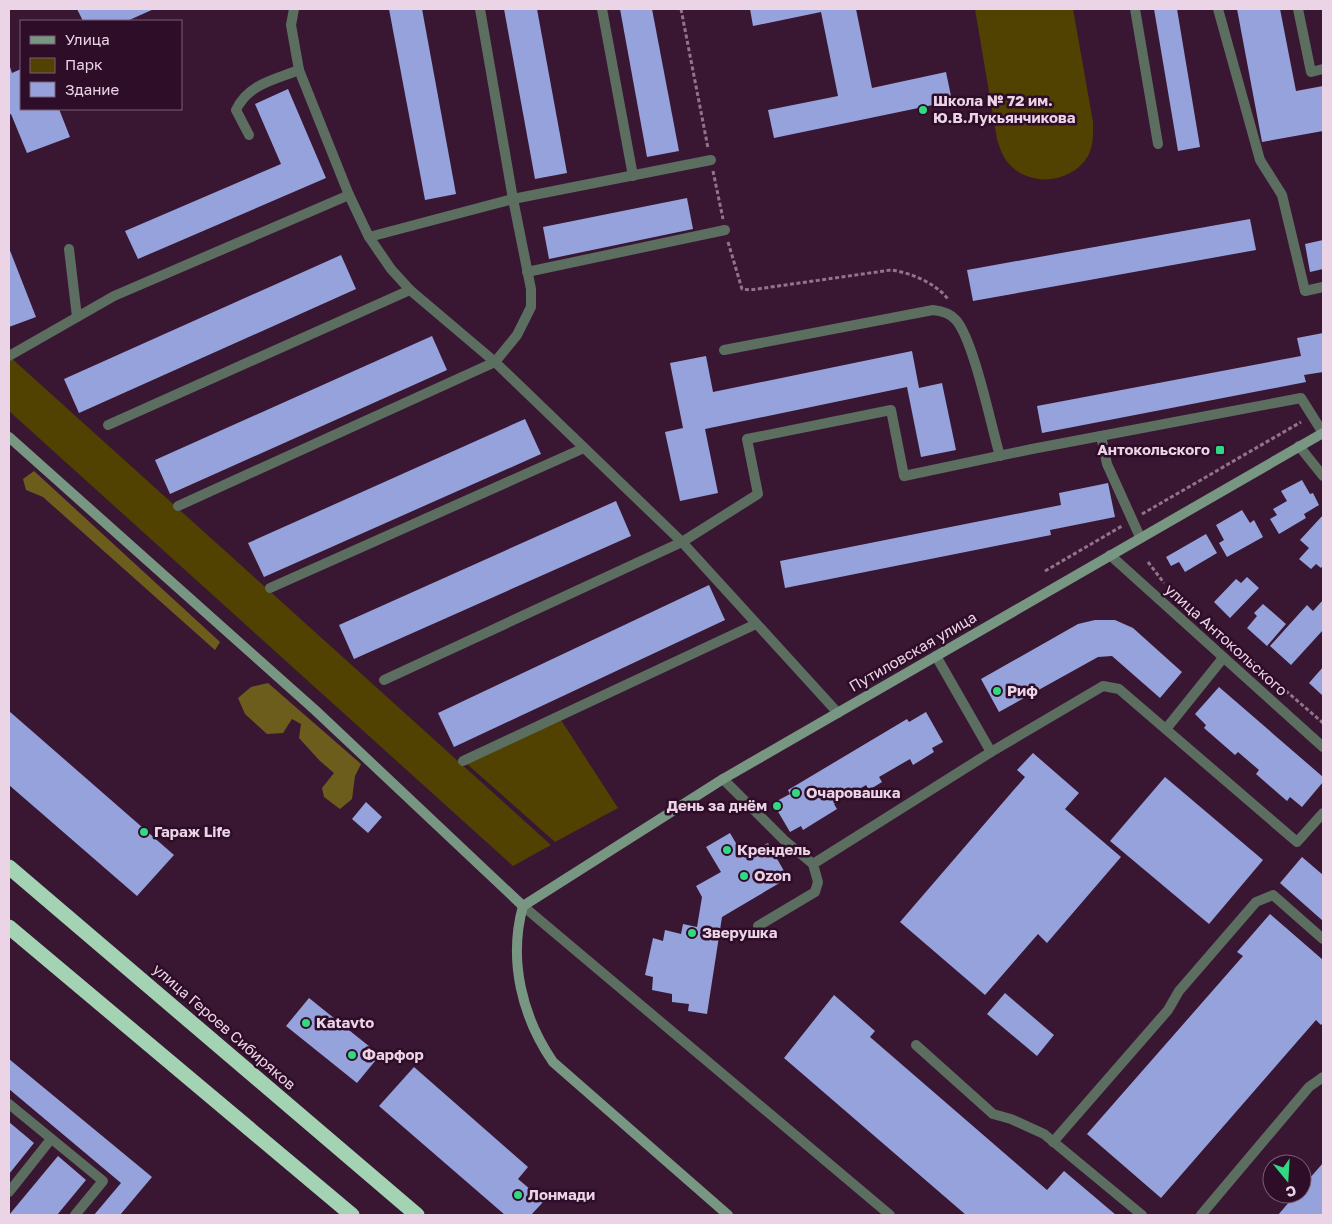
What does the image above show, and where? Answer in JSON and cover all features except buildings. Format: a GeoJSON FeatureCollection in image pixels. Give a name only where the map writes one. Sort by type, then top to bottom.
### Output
{"type":"FeatureCollection","features":[{"type":"Feature","properties":{"kind":"highway","name":"улица Героев Сибиряков"},"geometry":{"type":"LineString","coordinates":[[9,867],[416,1215]]}},
{"type":"Feature","properties":{"kind":"highway"},"geometry":{"type":"LineString","coordinates":[[9,927],[352,1215]]}},
{"type":"Feature","properties":{"kind":"street"},"geometry":{"type":"LineString","coordinates":[[294,9],[291,24],[299,70],[349,195],[370,237],[391,269],[410,290],[495,362],[682,542],[838,714]]}},
{"type":"Feature","properties":{"kind":"street"},"geometry":{"type":"LineString","coordinates":[[178,506],[495,362],[517,335],[531,307],[531,288],[512,200],[480,9]]}},
{"type":"Feature","properties":{"kind":"street"},"geometry":{"type":"LineString","coordinates":[[602,9],[633,176]]}},
{"type":"Feature","properties":{"kind":"street"},"geometry":{"type":"LineString","coordinates":[[1135,9],[1158,144]]}},
{"type":"Feature","properties":{"kind":"street"},"geometry":{"type":"LineString","coordinates":[[1218,9],[1260,160],[1282,195],[1305,291],[1323,288]]}},
{"type":"Feature","properties":{"kind":"street"},"geometry":{"type":"LineString","coordinates":[[1298,9],[1311,72],[1323,70]]}},
{"type":"Feature","properties":{"kind":"street"},"geometry":{"type":"LineString","coordinates":[[249,135],[236,110],[242,97],[252,89],[299,70]]}},
{"type":"Feature","properties":{"kind":"street"},"geometry":{"type":"LineString","coordinates":[[370,237],[512,200],[711,160]]}},
{"type":"Feature","properties":{"kind":"street"},"geometry":{"type":"LineString","coordinates":[[9,356],[114,296],[349,195]]}},
{"type":"Feature","properties":{"kind":"street"},"geometry":{"type":"LineString","coordinates":[[527,272],[725,230]]}},
{"type":"Feature","properties":{"kind":"street"},"geometry":{"type":"LineString","coordinates":[[69,249],[77,317]]}},
{"type":"Feature","properties":{"kind":"street"},"geometry":{"type":"LineString","coordinates":[[108,425],[410,290]]}},
{"type":"Feature","properties":{"kind":"street"},"geometry":{"type":"LineString","coordinates":[[724,350],[933,310],[946,312],[957,321],[968,342],[1000,456]]}},
{"type":"Feature","properties":{"kind":"street"},"geometry":{"type":"LineString","coordinates":[[384,680],[682,542],[758,494],[747,439],[891,410],[904,476],[1301,398],[1323,433]]}},
{"type":"Feature","properties":{"kind":"street","name":"Путиловская улица"},"geometry":{"type":"LineString","coordinates":[[522,906],[723,779],[1323,433]]}},
{"type":"Feature","properties":{"kind":"street"},"geometry":{"type":"LineString","coordinates":[[1101,436],[1107,464],[1140,538]]}},
{"type":"Feature","properties":{"kind":"street"},"geometry":{"type":"LineString","coordinates":[[9,437],[315,710],[522,906],[890,1215]]}},
{"type":"Feature","properties":{"kind":"street"},"geometry":{"type":"LineString","coordinates":[[1299,446],[1323,476]]}},
{"type":"Feature","properties":{"kind":"street"},"geometry":{"type":"LineString","coordinates":[[270,588],[584,448]]}},
{"type":"Feature","properties":{"kind":"street","name":"улица Антокольского"},"geometry":{"type":"LineString","coordinates":[[1110,555],[1323,747]]}},
{"type":"Feature","properties":{"kind":"street"},"geometry":{"type":"LineString","coordinates":[[463,762],[756,624]]}},
{"type":"Feature","properties":{"kind":"street"},"geometry":{"type":"LineString","coordinates":[[936,656],[991,752]]}},
{"type":"Feature","properties":{"kind":"street"},"geometry":{"type":"LineString","coordinates":[[1166,729],[1223,658]]}},
{"type":"Feature","properties":{"kind":"street"},"geometry":{"type":"LineString","coordinates":[[813,864],[991,752],[1103,686],[1120,689],[1297,842],[1323,813]]}},
{"type":"Feature","properties":{"kind":"street"},"geometry":{"type":"LineString","coordinates":[[723,779],[784,840],[813,864],[818,882],[815,892],[758,926]]}},
{"type":"Feature","properties":{"kind":"street"},"geometry":{"type":"LineString","coordinates":[[1053,1142],[1168,1010],[1179,991],[1256,902],[1273,895],[1323,939]]}},
{"type":"Feature","properties":{"kind":"street"},"geometry":{"type":"LineString","coordinates":[[522,906],[516,939],[519,981],[525,1006],[542,1046],[549,1057],[728,1215]]}},
{"type":"Feature","properties":{"kind":"street"},"geometry":{"type":"LineString","coordinates":[[916,1045],[992,1114],[1011,1119],[1044,1134],[1142,1215]]}},
{"type":"Feature","properties":{"kind":"street"},"geometry":{"type":"LineString","coordinates":[[1201,1215],[1309,1087],[1323,1077]]}},
{"type":"Feature","properties":{"kind":"street"},"geometry":{"type":"LineString","coordinates":[[9,1104],[102,1181],[74,1215]]}},
{"type":"Feature","properties":{"kind":"street"},"geometry":{"type":"LineString","coordinates":[[9,1192],[51,1139]]}},
{"type":"Feature","properties":{"kind":"path"},"geometry":{"type":"LineString","coordinates":[[681,9],[725,230],[742,289],[750,290],[891,270],[905,272],[940,289],[950,301],[957,321]]}},
{"type":"Feature","properties":{"kind":"path"},"geometry":{"type":"LineString","coordinates":[[1045,571],[1312,416]]}},
{"type":"Feature","properties":{"kind":"path"},"geometry":{"type":"LineString","coordinates":[[1148,562],[1167,587]]}},
{"type":"Feature","properties":{"kind":"path"},"geometry":{"type":"LineString","coordinates":[[1211,626],[1323,723]]}},
{"type":"Feature","properties":{"kind":"green space"},"geometry":{"type":"Polygon","coordinates":[[[975,9],[1073,9],[1093,122],[1093,135],[1088,156],[1080,166],[1070,173],[1058,178],[1034,178],[1022,174],[1012,167],[1004,157],[997,139],[975,9]]]}},
{"type":"Feature","properties":{"kind":"green space"},"geometry":{"type":"Polygon","coordinates":[[[9,356],[551,845],[513,866],[9,411],[9,356]]]}},
{"type":"Feature","properties":{"kind":"green space"},"geometry":{"type":"Polygon","coordinates":[[[561,720],[618,808],[555,842],[467,764],[561,720]]]}},
{"type":"Feature","properties":{"kind":"shaded area"},"geometry":{"type":"Polygon","coordinates":[[[34,471],[220,642],[215,650],[43,497],[26,490],[23,479],[34,471]]]}},
{"type":"Feature","properties":{"kind":"shaded area"},"geometry":{"type":"Polygon","coordinates":[[[268,683],[361,764],[355,776],[352,799],[340,809],[324,797],[322,788],[334,773],[299,738],[301,724],[292,719],[283,733],[267,734],[245,714],[238,698],[251,687],[268,683]]]}},
{"type":"Feature","properties":{"kind":"place","name":"Школа № 72 им. Ю.В.Лукьянчикова"},"geometry":{"type":"Point","coordinates":[923,110]}},
{"type":"Feature","properties":{"kind":"place","name":"Антокольского"},"geometry":{"type":"Point","coordinates":[1220,450]}},
{"type":"Feature","properties":{"kind":"place","name":"Риф"},"geometry":{"type":"Point","coordinates":[997,691]}},
{"type":"Feature","properties":{"kind":"place","name":"Очаровашка"},"geometry":{"type":"Point","coordinates":[796,793]}},
{"type":"Feature","properties":{"kind":"place","name":"День за днём"},"geometry":{"type":"Point","coordinates":[777,806]}},
{"type":"Feature","properties":{"kind":"place","name":"Гараж Life"},"geometry":{"type":"Point","coordinates":[144,832]}},
{"type":"Feature","properties":{"kind":"place","name":"Крендель"},"geometry":{"type":"Point","coordinates":[727,850]}},
{"type":"Feature","properties":{"kind":"place","name":"Ozon"},"geometry":{"type":"Point","coordinates":[744,876]}},
{"type":"Feature","properties":{"kind":"place","name":"Зверушка"},"geometry":{"type":"Point","coordinates":[692,933]}},
{"type":"Feature","properties":{"kind":"place","name":"Katavto"},"geometry":{"type":"Point","coordinates":[306,1023]}},
{"type":"Feature","properties":{"kind":"place","name":"Фарфор"},"geometry":{"type":"Point","coordinates":[352,1055]}},
{"type":"Feature","properties":{"kind":"place","name":"Лонмади"},"geometry":{"type":"Point","coordinates":[518,1195]}}]}
